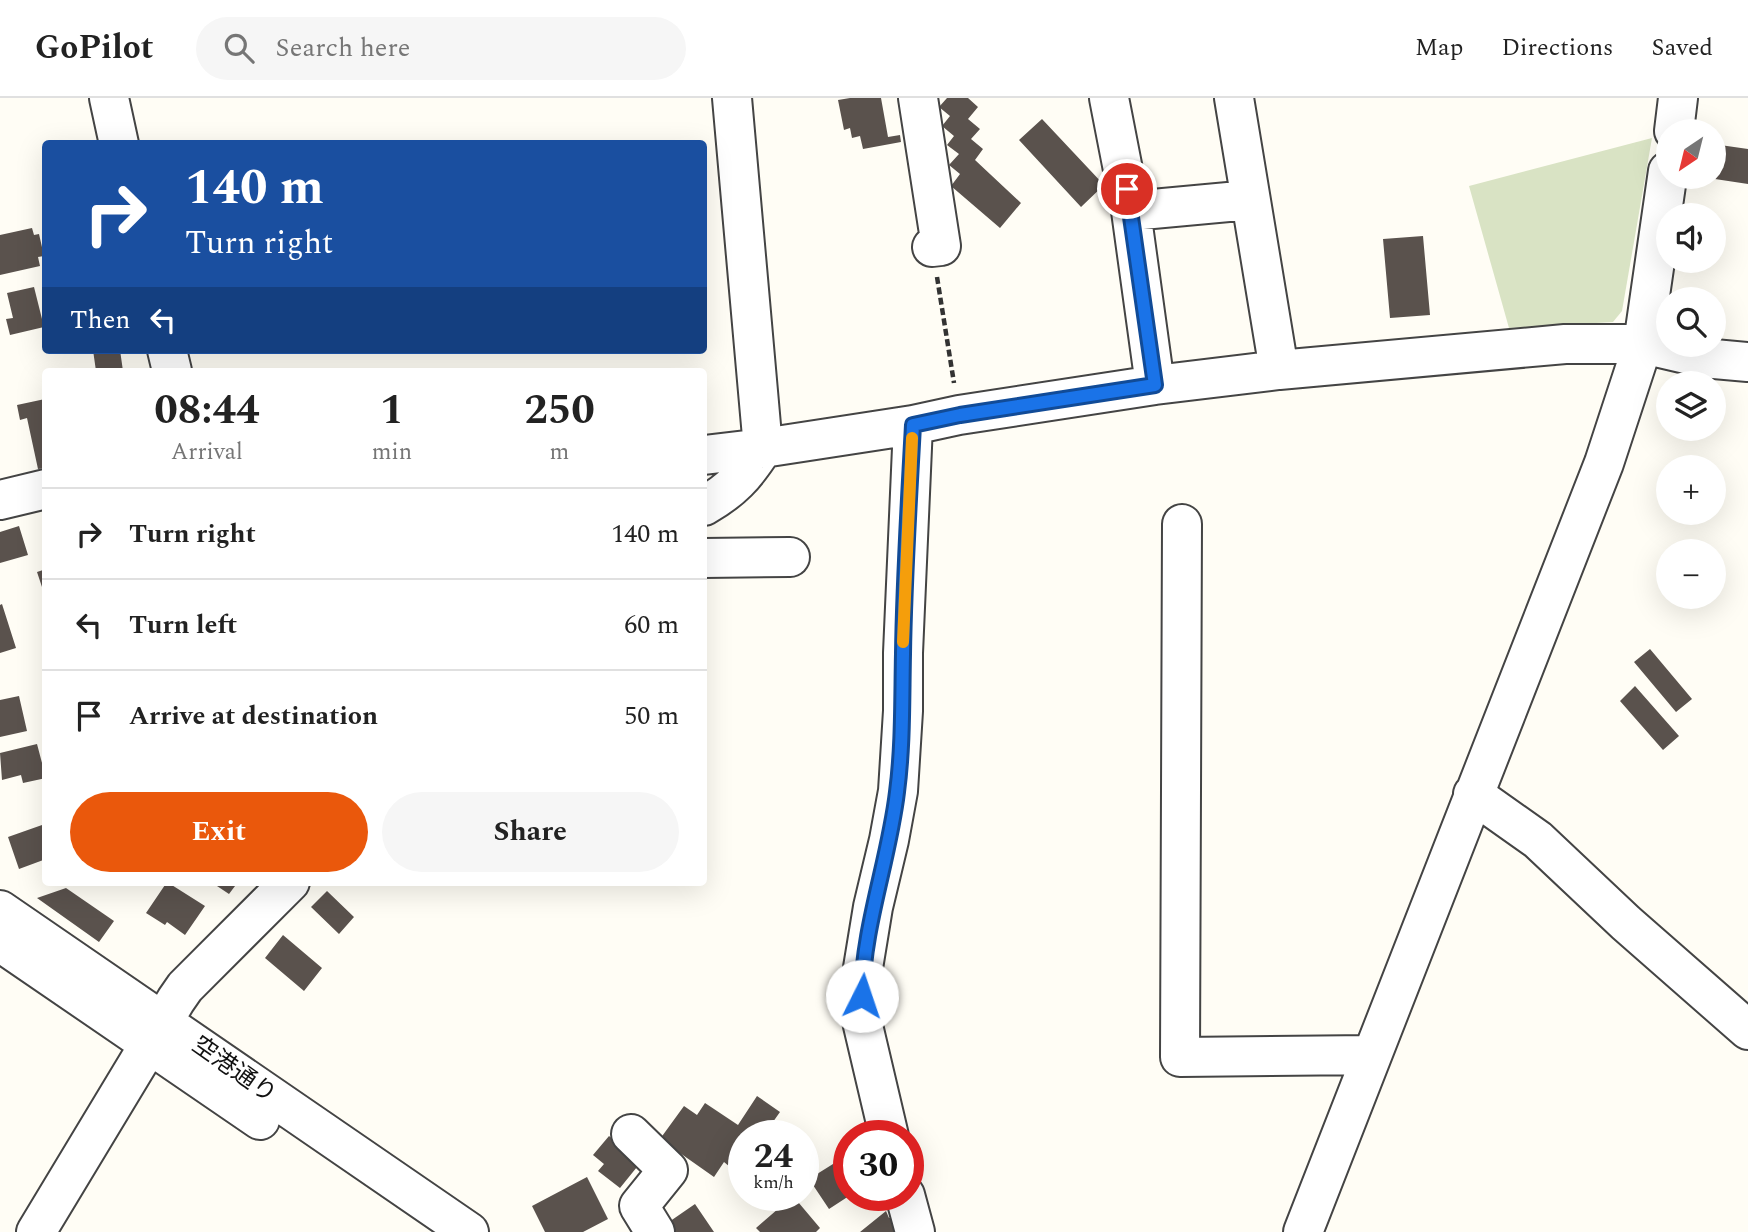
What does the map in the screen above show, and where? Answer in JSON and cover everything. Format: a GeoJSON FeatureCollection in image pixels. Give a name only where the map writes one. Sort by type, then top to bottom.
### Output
{"type":"FeatureCollection","features":[{"type":"Feature","properties":{"kind":"street"},"geometry":{"type":"LineString","coordinates":[[109,98],[117,140]]}},
{"type":"Feature","properties":{"kind":"street"},"geometry":{"type":"LineString","coordinates":[[707,504],[728,492],[753,464],[763,448],[732,98]]}},
{"type":"Feature","properties":{"kind":"street"},"geometry":{"type":"LineString","coordinates":[[918,98],[941,246],[932,247]]}},
{"type":"Feature","properties":{"kind":"street"},"geometry":{"type":"LineString","coordinates":[[1109,98],[1132,211],[1155,385]]}},
{"type":"Feature","properties":{"kind":"street"},"geometry":{"type":"LineString","coordinates":[[1234,98],[1279,370]]}},
{"type":"Feature","properties":{"kind":"street"},"geometry":{"type":"LineString","coordinates":[[1675,119],[1678,98]]}},
{"type":"Feature","properties":{"kind":"street"},"geometry":{"type":"LineString","coordinates":[[1303,1232],[1604,463],[1643,344],[1666,189]]}},
{"type":"Feature","properties":{"kind":"street"},"geometry":{"type":"LineString","coordinates":[[1132,211],[1250,200]]}},
{"type":"Feature","properties":{"kind":"street"},"geometry":{"type":"LineString","coordinates":[[707,455],[913,425],[960,415],[1155,385],[1279,370],[1565,344],[1643,344],[1703,358],[1748,362]]}},
{"type":"Feature","properties":{"kind":"street"},"geometry":{"type":"LineString","coordinates":[[885,1120],[861,1017],[862,974],[873,907],[898,791],[913,425]]}},
{"type":"Feature","properties":{"kind":"street"},"geometry":{"type":"LineString","coordinates":[[0,500],[42,490]]}},
{"type":"Feature","properties":{"kind":"street"},"geometry":{"type":"LineString","coordinates":[[1182,524],[1180,1057],[1371,1055]]}},
{"type":"Feature","properties":{"kind":"street"},"geometry":{"type":"LineString","coordinates":[[707,558],[790,557]]}},
{"type":"Feature","properties":{"kind":"street"},"geometry":{"type":"LineString","coordinates":[[1473,794],[1538,841],[1748,1030]]}},
{"type":"Feature","properties":{"kind":"street"},"geometry":{"type":"LineString","coordinates":[[36,1232],[155,1032],[186,987],[286,886]]}},
{"type":"Feature","properties":{"kind":"street","name":"空港通り"},"geometry":{"type":"LineString","coordinates":[[0,910],[155,1032],[423,1232]]}},
{"type":"Feature","properties":{"kind":"street","name":"空港通り"},"geometry":{"type":"LineString","coordinates":[[0,942],[155,1032],[468,1232]]}},
{"type":"Feature","properties":{"kind":"street"},"geometry":{"type":"LineString","coordinates":[[631,1134],[668,1170],[639,1206],[655,1232]]}},
{"type":"Feature","properties":{"kind":"street"},"geometry":{"type":"LineString","coordinates":[[909,1211],[915,1232]]}},
{"type":"Feature","properties":{"kind":"path"},"geometry":{"type":"LineString","coordinates":[[932,247],[960,415]]}},
{"type":"Feature","properties":{"kind":"green space"},"geometry":{"type":"Polygon","coordinates":[[[1652,138],[1622,311],[1613,322],[1509,328],[1469,186],[1652,138]]]}},
{"type":"Feature","properties":{"kind":"building"},"geometry":{"type":"Polygon","coordinates":[[[881,98],[888,137],[900,135],[901,142],[863,149],[860,136],[852,138],[850,128],[844,130],[838,100],[881,98]]]}},
{"type":"Feature","properties":{"kind":"building"},"geometry":{"type":"Polygon","coordinates":[[[947,98],[968,98],[978,107],[968,119],[980,129],[971,139],[983,149],[975,160],[1021,203],[1000,228],[951,186],[960,174],[949,165],[959,154],[947,145],[954,136],[942,126],[950,116],[939,107],[947,98]]]}},
{"type":"Feature","properties":{"kind":"building"},"geometry":{"type":"Polygon","coordinates":[[[1042,119],[1104,185],[1081,207],[1019,140],[1042,119]]]}},
{"type":"Feature","properties":{"kind":"building"},"geometry":{"type":"Polygon","coordinates":[[[1726,146],[1748,149],[1748,184],[1726,181],[1726,146]]]}},
{"type":"Feature","properties":{"kind":"building"},"geometry":{"type":"Polygon","coordinates":[[[32,228],[34,235],[39,234],[42,247],[42,256],[38,257],[40,266],[0,275],[0,235],[32,228]]]}},
{"type":"Feature","properties":{"kind":"building"},"geometry":{"type":"Polygon","coordinates":[[[1423,236],[1430,315],[1390,318],[1383,239],[1423,236]]]}},
{"type":"Feature","properties":{"kind":"building"},"geometry":{"type":"Polygon","coordinates":[[[34,287],[42,327],[10,335],[6,319],[13,318],[7,293],[34,287]]]}},
{"type":"Feature","properties":{"kind":"building"},"geometry":{"type":"Polygon","coordinates":[[[94,354],[121,354],[123,368],[96,368],[94,354]]]}},
{"type":"Feature","properties":{"kind":"building"},"geometry":{"type":"Polygon","coordinates":[[[42,400],[42,468],[38,469],[27,418],[20,420],[17,405],[42,400]]]}},
{"type":"Feature","properties":{"kind":"building"},"geometry":{"type":"Polygon","coordinates":[[[19,526],[28,555],[0,563],[0,532],[19,526]]]}},
{"type":"Feature","properties":{"kind":"building"},"geometry":{"type":"Polygon","coordinates":[[[42,570],[42,587],[37,572],[42,570]]]}},
{"type":"Feature","properties":{"kind":"building"},"geometry":{"type":"Polygon","coordinates":[[[2,604],[16,648],[0,653],[0,605],[2,604]]]}},
{"type":"Feature","properties":{"kind":"building"},"geometry":{"type":"Polygon","coordinates":[[[1650,649],[1692,699],[1676,712],[1634,662],[1650,649]]]}},
{"type":"Feature","properties":{"kind":"building"},"geometry":{"type":"Polygon","coordinates":[[[1635,686],[1679,736],[1663,750],[1620,701],[1635,686]]]}},
{"type":"Feature","properties":{"kind":"building"},"geometry":{"type":"Polygon","coordinates":[[[19,696],[27,731],[0,737],[0,700],[19,696]]]}},
{"type":"Feature","properties":{"kind":"building"},"geometry":{"type":"Polygon","coordinates":[[[37,744],[42,763],[42,779],[23,783],[21,775],[2,780],[0,753],[37,744]]]}},
{"type":"Feature","properties":{"kind":"building"},"geometry":{"type":"Polygon","coordinates":[[[42,825],[42,860],[19,869],[8,837],[42,825]]]}},
{"type":"Feature","properties":{"kind":"building"},"geometry":{"type":"Polygon","coordinates":[[[164,886],[173,886],[205,906],[185,935],[167,922],[165,925],[146,913],[164,886]]]}},
{"type":"Feature","properties":{"kind":"building"},"geometry":{"type":"Polygon","coordinates":[[[217,886],[235,886],[229,894],[217,886]]]}},
{"type":"Feature","properties":{"kind":"building"},"geometry":{"type":"Polygon","coordinates":[[[66,888],[114,921],[99,942],[37,898],[66,888]]]}},
{"type":"Feature","properties":{"kind":"building"},"geometry":{"type":"Polygon","coordinates":[[[327,891],[354,917],[339,934],[311,907],[327,891]]]}},
{"type":"Feature","properties":{"kind":"building"},"geometry":{"type":"Polygon","coordinates":[[[283,935],[322,968],[304,991],[265,958],[283,935]]]}},
{"type":"Feature","properties":{"kind":"building"},"geometry":{"type":"Polygon","coordinates":[[[757,1096],[780,1112],[774,1120],[741,1120],[757,1096]]]}},
{"type":"Feature","properties":{"kind":"building"},"geometry":{"type":"Polygon","coordinates":[[[705,1103],[730,1120],[728,1120],[728,1165],[724,1162],[714,1177],[660,1139],[684,1106],[697,1115],[705,1103]]]}},
{"type":"Feature","properties":{"kind":"building"},"geometry":{"type":"Polygon","coordinates":[[[609,1136],[641,1162],[620,1188],[598,1171],[604,1164],[593,1155],[609,1136]]]}},
{"type":"Feature","properties":{"kind":"building"},"geometry":{"type":"Polygon","coordinates":[[[833,1164],[833,1206],[829,1209],[819,1194],[819,1173],[833,1164]]]}},
{"type":"Feature","properties":{"kind":"building"},"geometry":{"type":"Polygon","coordinates":[[[587,1177],[608,1219],[583,1232],[545,1232],[532,1206],[587,1177]]]}},
{"type":"Feature","properties":{"kind":"building"},"geometry":{"type":"Polygon","coordinates":[[[695,1204],[714,1232],[671,1232],[666,1224],[695,1204]]]}},
{"type":"Feature","properties":{"kind":"building"},"geometry":{"type":"Polygon","coordinates":[[[776,1211],[806,1211],[820,1228],[816,1232],[760,1232],[756,1228],[776,1211]]]}},
{"type":"Feature","properties":{"kind":"building"},"geometry":{"type":"Polygon","coordinates":[[[886,1211],[889,1218],[896,1216],[902,1232],[860,1232],[886,1211]]]}},
{"type":"Feature","properties":{"kind":"slow traffic"},"geometry":{"type":"LineString","coordinates":[[903,642],[912,438]]}},
{"type":"Feature","properties":{"kind":"route"},"geometry":{"type":"LineString","coordinates":[[862,996],[862,974],[873,907],[898,791],[913,425],[960,415],[1155,385],[1127,189]]}}]}
